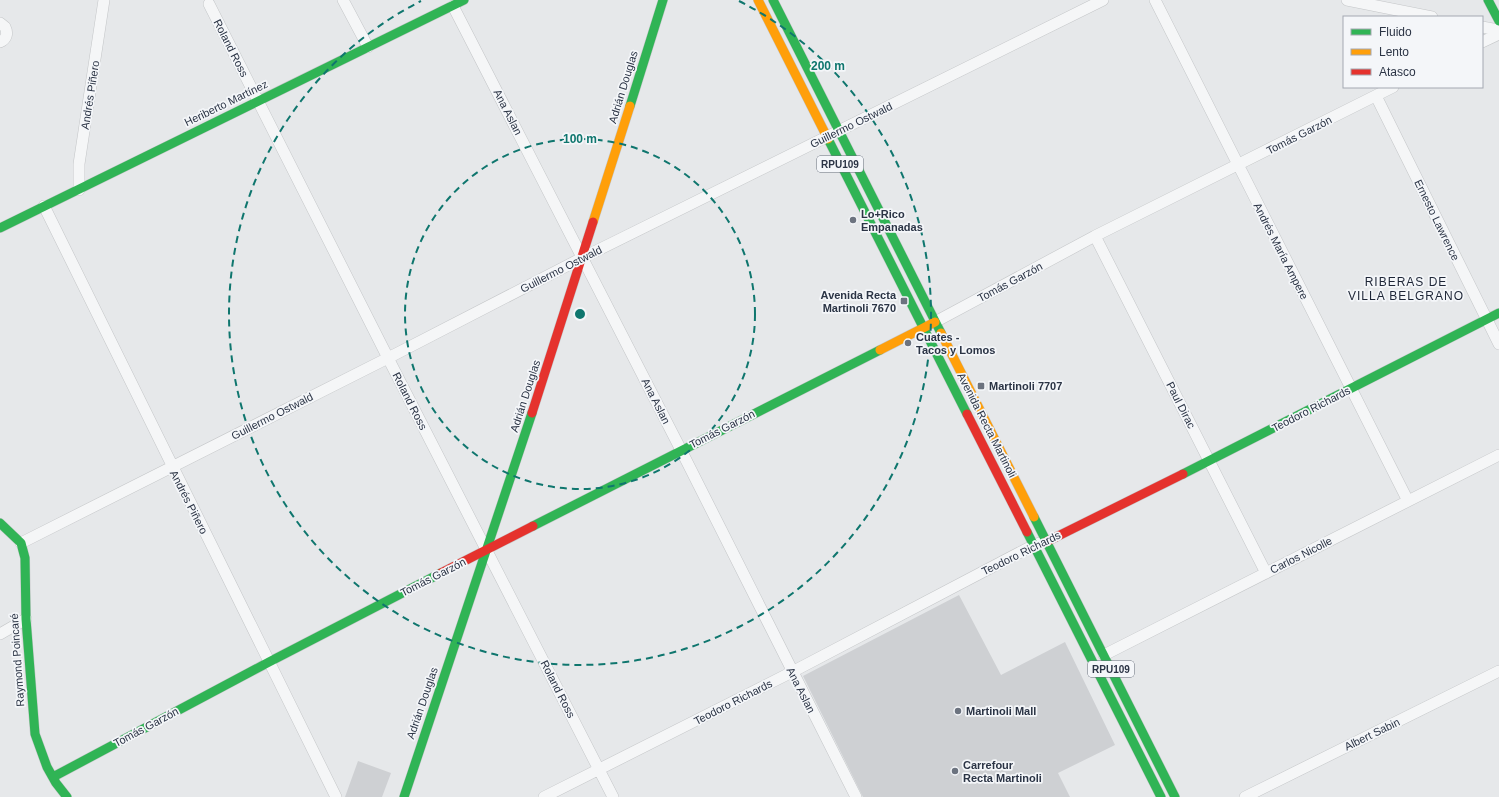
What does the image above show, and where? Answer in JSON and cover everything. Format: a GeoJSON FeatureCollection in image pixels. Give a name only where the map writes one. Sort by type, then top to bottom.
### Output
{"type":"FeatureCollection","features":[{"type":"Feature","properties":{"kind":"main road","name":"Heriberto Martínez"},"geometry":{"type":"LineString","coordinates":[[0,228],[464,0]]}},
{"type":"Feature","properties":{"kind":"main road","name":"Adrián Douglas"},"geometry":{"type":"LineString","coordinates":[[404,797],[487,550],[582,258],[663,0]]}},
{"type":"Feature","properties":{"kind":"main road","name":"Avenida Recta Martinoli"},"geometry":{"type":"LineString","coordinates":[[758,0],[1161,797]]}},
{"type":"Feature","properties":{"kind":"main road","name":"Avenida Recta Martinoli"},"geometry":{"type":"LineString","coordinates":[[773,0],[838,132],[1175,797]]}},
{"type":"Feature","properties":{"kind":"main road"},"geometry":{"type":"LineString","coordinates":[[1488,0],[1499,22]]}},
{"type":"Feature","properties":{"kind":"main road","name":"Teodoro Richards"},"geometry":{"type":"LineString","coordinates":[[1046,542],[1209,461],[1499,312]]}},
{"type":"Feature","properties":{"kind":"main road","name":"Tomás Garzón"},"geometry":{"type":"LineString","coordinates":[[53,777],[269,662],[681,450],[935,322]]}},
{"type":"Feature","properties":{"kind":"main road","name":"Raymond Poincaré"},"geometry":{"type":"LineString","coordinates":[[0,522],[20,543],[25,558],[26,618],[35,734],[40,752],[53,777],[67,797]]}},
{"type":"Feature","properties":{"kind":"street","name":"Andrés Piñero"},"geometry":{"type":"LineString","coordinates":[[80,190],[79,164],[104,0]]}},
{"type":"Feature","properties":{"kind":"street"},"geometry":{"type":"LineString","coordinates":[[343,0],[368,47]]}},
{"type":"Feature","properties":{"kind":"street","name":"Guillermo Ostwald"},"geometry":{"type":"LineString","coordinates":[[20,543],[388,358],[582,258],[1103,0]]}},
{"type":"Feature","properties":{"kind":"street","name":"Andrés María Ampere"},"geometry":{"type":"LineString","coordinates":[[1155,0],[1408,501]]}},
{"type":"Feature","properties":{"kind":"street"},"geometry":{"type":"LineString","coordinates":[[1347,0],[1427,16]]}},
{"type":"Feature","properties":{"kind":"street","name":"Roland Ross"},"geometry":{"type":"LineString","coordinates":[[209,4],[388,358],[613,797]]}},
{"type":"Feature","properties":{"kind":"street","name":"Ana Aslan"},"geometry":{"type":"LineString","coordinates":[[453,6],[681,450],[856,797]]}},
{"type":"Feature","properties":{"kind":"street"},"geometry":{"type":"LineString","coordinates":[[0,23],[6,27],[7,33],[5,39],[0,42]]}},
{"type":"Feature","properties":{"kind":"street"},"geometry":{"type":"LineString","coordinates":[[1483,27],[1499,30]]}},
{"type":"Feature","properties":{"kind":"street"},"geometry":{"type":"LineString","coordinates":[[1483,42],[1499,34]]}},
{"type":"Feature","properties":{"kind":"street","name":"Tomás Garzón"},"geometry":{"type":"LineString","coordinates":[[935,322],[1096,236],[1391,88]]}},
{"type":"Feature","properties":{"kind":"street","name":"Ernesto Lawrence"},"geometry":{"type":"LineString","coordinates":[[1376,96],[1499,344]]}},
{"type":"Feature","properties":{"kind":"street","name":"Andrés Piñero"},"geometry":{"type":"LineString","coordinates":[[44,206],[171,466],[336,797]]}},
{"type":"Feature","properties":{"kind":"street","name":"Paul Dirac"},"geometry":{"type":"LineString","coordinates":[[1096,236],[1266,573]]}},
{"type":"Feature","properties":{"kind":"street","name":"Carlos Nicolle"},"geometry":{"type":"LineString","coordinates":[[1104,655],[1499,455]]}},
{"type":"Feature","properties":{"kind":"street","name":"Teodoro Richards"},"geometry":{"type":"LineString","coordinates":[[544,797],[792,672],[1034,545],[1046,542]]}},
{"type":"Feature","properties":{"kind":"street"},"geometry":{"type":"LineString","coordinates":[[0,634],[26,618]]}},
{"type":"Feature","properties":{"kind":"street","name":"Albert Sabin"},"geometry":{"type":"LineString","coordinates":[[1245,797],[1499,671]]}},
{"type":"Feature","properties":{"kind":"building","name":"Martinoli Mall"},"geometry":{"type":"Polygon","coordinates":[[[959,595],[1001,675],[1065,642],[1115,745],[1058,773],[1070,797],[863,797],[803,676],[959,595]]]}},
{"type":"Feature","properties":{"kind":"building"},"geometry":{"type":"Polygon","coordinates":[[[358,761],[391,773],[382,797],[345,797],[358,761]]]}},
{"type":"Feature","properties":{"kind":"traffic: fast"},"geometry":{"type":"LineString","coordinates":[[0,228],[464,0]]}},
{"type":"Feature","properties":{"kind":"traffic: fast"},"geometry":{"type":"LineString","coordinates":[[630,106],[663,0]]}},
{"type":"Feature","properties":{"kind":"traffic: fast"},"geometry":{"type":"LineString","coordinates":[[773,0],[941,333]]}},
{"type":"Feature","properties":{"kind":"traffic: fast"},"geometry":{"type":"LineString","coordinates":[[1488,0],[1499,21]]}},
{"type":"Feature","properties":{"kind":"traffic: fast"},"geometry":{"type":"LineString","coordinates":[[828,139],[967,414]]}},
{"type":"Feature","properties":{"kind":"traffic: fast"},"geometry":{"type":"LineString","coordinates":[[1183,474],[1499,313]]}},
{"type":"Feature","properties":{"kind":"traffic: fast"},"geometry":{"type":"LineString","coordinates":[[533,526],[880,350]]}},
{"type":"Feature","properties":{"kind":"traffic: fast"},"geometry":{"type":"LineString","coordinates":[[404,797],[532,413]]}},
{"type":"Feature","properties":{"kind":"traffic: fast"},"geometry":{"type":"LineString","coordinates":[[1034,517],[1175,797]]}},
{"type":"Feature","properties":{"kind":"traffic: fast"},"geometry":{"type":"LineString","coordinates":[[0,523],[21,543],[25,558],[26,619],[35,734],[47,767],[56,783],[67,797]]}},
{"type":"Feature","properties":{"kind":"traffic: fast"},"geometry":{"type":"LineString","coordinates":[[1027,532],[1161,797]]}},
{"type":"Feature","properties":{"kind":"traffic: fast"},"geometry":{"type":"LineString","coordinates":[[53,777],[269,662],[441,573]]}},
{"type":"Feature","properties":{"kind":"traffic: slow"},"geometry":{"type":"LineString","coordinates":[[758,0],[828,139]]}},
{"type":"Feature","properties":{"kind":"traffic: slow"},"geometry":{"type":"LineString","coordinates":[[593,222],[630,106]]}},
{"type":"Feature","properties":{"kind":"traffic: slow"},"geometry":{"type":"LineString","coordinates":[[880,350],[935,322]]}},
{"type":"Feature","properties":{"kind":"traffic: slow"},"geometry":{"type":"LineString","coordinates":[[941,333],[1034,517]]}},
{"type":"Feature","properties":{"kind":"traffic: jam"},"geometry":{"type":"LineString","coordinates":[[532,413],[593,222]]}},
{"type":"Feature","properties":{"kind":"traffic: jam"},"geometry":{"type":"LineString","coordinates":[[967,414],[1027,532]]}},
{"type":"Feature","properties":{"kind":"traffic: jam"},"geometry":{"type":"LineString","coordinates":[[1046,542],[1183,474]]}},
{"type":"Feature","properties":{"kind":"traffic: jam"},"geometry":{"type":"LineString","coordinates":[[441,573],[533,526]]}},
{"type":"Feature","properties":{"kind":"place","name":"Lo+Rico Empanadas"},"geometry":{"type":"Point","coordinates":[853,220]}},
{"type":"Feature","properties":{"kind":"place","name":"Avenida Recta Martinoli 7670"},"geometry":{"type":"Point","coordinates":[904,301]}},
{"type":"Feature","properties":{"kind":"place","name":"Cuates - Tacos y Lomos"},"geometry":{"type":"Point","coordinates":[908,343]}},
{"type":"Feature","properties":{"kind":"place","name":"Martinoli 7707"},"geometry":{"type":"Point","coordinates":[981,386]}},
{"type":"Feature","properties":{"kind":"place","name":"Martinoli Mall"},"geometry":{"type":"Point","coordinates":[958,711]}},
{"type":"Feature","properties":{"kind":"place","name":"Carrefour Recta Martinoli"},"geometry":{"type":"Point","coordinates":[955,771]}},
{"type":"Feature","properties":{"kind":"district","name":"RIBERAS DE VILLA BELGRANO"},"geometry":{"type":"Point","coordinates":[1406,289]}}]}
